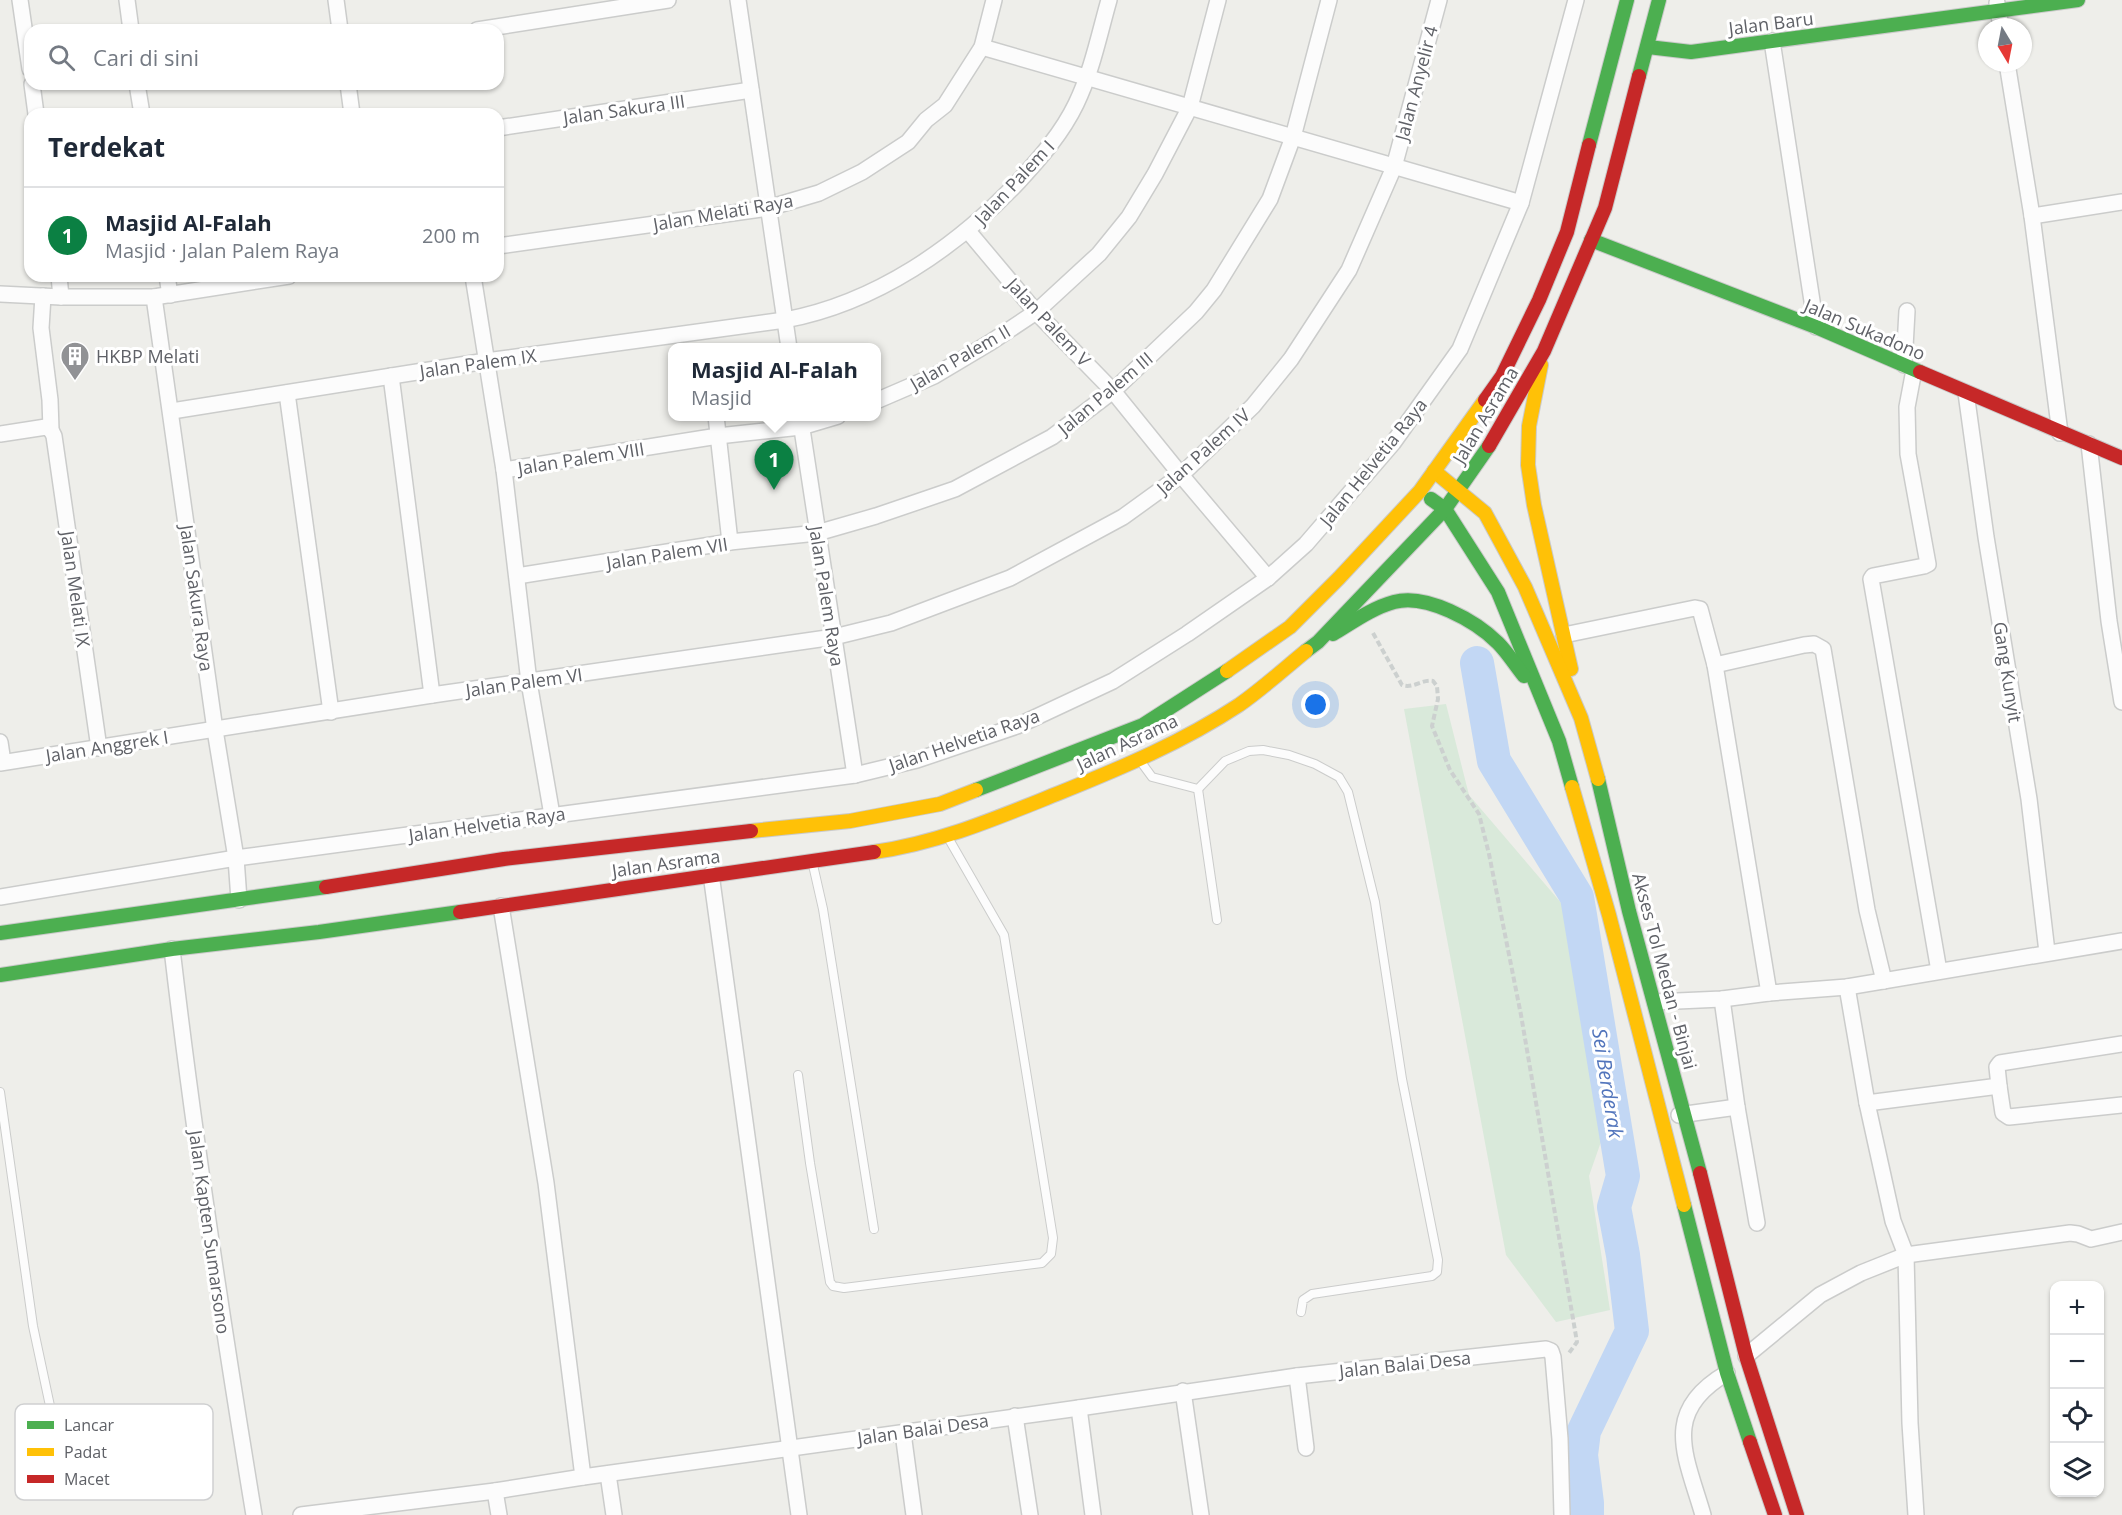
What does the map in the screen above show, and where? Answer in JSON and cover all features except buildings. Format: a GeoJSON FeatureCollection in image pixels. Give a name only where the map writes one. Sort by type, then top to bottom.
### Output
{"type":"FeatureCollection","features":[{"type":"Feature","properties":{"kind":"main road","name":"Jalan Asrama"},"geometry":{"type":"LineString","coordinates":[[171,949],[331,930],[882,851],[947,836],[1010,813],[1139,759],[1240,704],[1318,642],[1445,510],[1492,442],[1544,351],[1605,208],[1632,43],[1627,0]]}},
{"type":"Feature","properties":{"kind":"main road","name":"Jalan Asrama"},"geometry":{"type":"LineString","coordinates":[[0,933],[207,906],[515,858],[850,821],[940,804],[1143,725],[1220,676],[1290,627],[1340,578],[1420,491],[1469,425],[1502,376],[1539,300],[1568,232],[1632,43],[1659,0]]}},
{"type":"Feature","properties":{"kind":"main road","name":"Jalan Baru"},"geometry":{"type":"LineString","coordinates":[[1632,43],[1691,52],[1999,13],[2078,0]]}},
{"type":"Feature","properties":{"kind":"main road","name":"Jalan Sukadono"},"geometry":{"type":"LineString","coordinates":[[1592,240],[1816,327],[2122,458]]}},
{"type":"Feature","properties":{"kind":"main road"},"geometry":{"type":"LineString","coordinates":[[1544,351],[1529,426],[1528,465],[1534,505],[1581,718]]}},
{"type":"Feature","properties":{"kind":"main road","name":"Akses Tol Medan - Binjai"},"geometry":{"type":"LineString","coordinates":[[1434,471],[1485,513],[1520,578],[1581,718],[1629,911],[1685,1114],[1746,1356],[1797,1515]]}},
{"type":"Feature","properties":{"kind":"main road"},"geometry":{"type":"LineString","coordinates":[[1420,491],[1445,510],[1498,592],[1559,741],[1609,915],[1727,1373],[1775,1515]]}},
{"type":"Feature","properties":{"kind":"main road"},"geometry":{"type":"LineString","coordinates":[[1318,642],[1381,607],[1404,600],[1428,603],[1457,614],[1497,642],[1544,701]]}},
{"type":"Feature","properties":{"kind":"main road"},"geometry":{"type":"LineString","coordinates":[[0,975],[171,949]]}},
{"type":"Feature","properties":{"kind":"street"},"geometry":{"type":"LineString","coordinates":[[20,0],[24,28]]}},
{"type":"Feature","properties":{"kind":"street"},"geometry":{"type":"LineString","coordinates":[[127,0],[130,24]]}},
{"type":"Feature","properties":{"kind":"street"},"geometry":{"type":"LineString","coordinates":[[336,0],[339,24]]}},
{"type":"Feature","properties":{"kind":"street"},"geometry":{"type":"LineString","coordinates":[[504,26],[668,0]]}},
{"type":"Feature","properties":{"kind":"street"},"geometry":{"type":"LineString","coordinates":[[738,0],[788,343]]}},
{"type":"Feature","properties":{"kind":"street","name":"Jalan Melati Raya"},"geometry":{"type":"LineString","coordinates":[[504,245],[768,208],[819,193],[862,172],[908,142],[926,120],[945,105],[982,47],[994,0]]}},
{"type":"Feature","properties":{"kind":"street","name":"Jalan Palem I"},"geometry":{"type":"LineString","coordinates":[[785,320],[813,315],[860,296],[922,264],[968,231],[992,210],[1039,159],[1059,133],[1075,105],[1087,78],[1109,0]]}},
{"type":"Feature","properties":{"kind":"street","name":"Jalan Palem II"},"geometry":{"type":"LineString","coordinates":[[881,399],[934,376],[1035,312],[1099,254],[1129,217],[1190,108],[1218,0]]}},
{"type":"Feature","properties":{"kind":"street","name":"Jalan Palem III"},"geometry":{"type":"LineString","coordinates":[[818,533],[955,489],[1052,436],[1113,391],[1196,312],[1214,290],[1270,199],[1293,137],[1329,0]]}},
{"type":"Feature","properties":{"kind":"street","name":"Jalan Anyelir 4"},"geometry":{"type":"LineString","coordinates":[[1394,167],[1439,0]]}},
{"type":"Feature","properties":{"kind":"street","name":"Jalan Helvetia Raya"},"geometry":{"type":"LineString","coordinates":[[0,897],[236,858],[855,775],[917,760],[1017,726],[1102,686],[1187,634],[1268,578],[1306,544],[1393,442],[1460,349],[1521,203],[1576,0]]}},
{"type":"Feature","properties":{"kind":"street"},"geometry":{"type":"LineString","coordinates":[[1772,41],[1816,327]]}},
{"type":"Feature","properties":{"kind":"street"},"geometry":{"type":"LineString","coordinates":[[982,47],[1521,203]]}},
{"type":"Feature","properties":{"kind":"street"},"geometry":{"type":"LineString","coordinates":[[2008,72],[2032,216],[2060,433]]}},
{"type":"Feature","properties":{"kind":"street"},"geometry":{"type":"LineString","coordinates":[[33,90],[35,108]]}},
{"type":"Feature","properties":{"kind":"street"},"geometry":{"type":"LineString","coordinates":[[138,90],[141,108]]}},
{"type":"Feature","properties":{"kind":"street"},"geometry":{"type":"LineString","coordinates":[[349,90],[351,108]]}},
{"type":"Feature","properties":{"kind":"street","name":"Jalan Sakura III"},"geometry":{"type":"LineString","coordinates":[[504,127],[751,90]]}},
{"type":"Feature","properties":{"kind":"street","name":"Jalan Palem IV"},"geometry":{"type":"LineString","coordinates":[[834,637],[891,623],[1010,578],[1123,517],[1181,475],[1253,406],[1291,359],[1349,270],[1394,167]]}},
{"type":"Feature","properties":{"kind":"street"},"geometry":{"type":"LineString","coordinates":[[2032,216],[2122,202]]}},
{"type":"Feature","properties":{"kind":"street","name":"Jalan Palem V"},"geometry":{"type":"LineString","coordinates":[[968,231],[1035,312],[1113,391],[1268,578]]}},
{"type":"Feature","properties":{"kind":"street"},"geometry":{"type":"LineString","coordinates":[[60,282],[61,297]]}},
{"type":"Feature","properties":{"kind":"street"},"geometry":{"type":"LineString","coordinates":[[168,282],[170,296]]}},
{"type":"Feature","properties":{"kind":"street"},"geometry":{"type":"LineString","coordinates":[[0,294],[61,297],[154,297],[253,282]]}},
{"type":"Feature","properties":{"kind":"street"},"geometry":{"type":"LineString","coordinates":[[474,282],[504,470],[529,682],[552,815]]}},
{"type":"Feature","properties":{"kind":"street","name":"Jalan Melati IX"},"geometry":{"type":"LineString","coordinates":[[43,296],[41,328],[50,400],[51,430],[54,436],[99,748]]}},
{"type":"Feature","properties":{"kind":"street","name":"Jalan Sakura Raya"},"geometry":{"type":"LineString","coordinates":[[154,297],[172,411],[215,730],[236,858],[239,900]]}},
{"type":"Feature","properties":{"kind":"street"},"geometry":{"type":"LineString","coordinates":[[1906,311],[1909,367],[1908,454],[1928,564],[1873,576],[1871,579],[1939,970]]}},
{"type":"Feature","properties":{"kind":"street","name":"Jalan Palem IX"},"geometry":{"type":"LineString","coordinates":[[675,343],[706,340],[785,320]]}},
{"type":"Feature","properties":{"kind":"street","name":"Jalan Palem IX"},"geometry":{"type":"LineString","coordinates":[[172,411],[486,361],[668,344]]}},
{"type":"Feature","properties":{"kind":"street"},"geometry":{"type":"LineString","coordinates":[[391,376],[432,695]]}},
{"type":"Feature","properties":{"kind":"street"},"geometry":{"type":"LineString","coordinates":[[287,393],[331,712]]}},
{"type":"Feature","properties":{"kind":"street","name":"Gang Kunyit"},"geometry":{"type":"LineString","coordinates":[[1966,393],[1986,537],[2029,799],[2047,952]]}},
{"type":"Feature","properties":{"kind":"street"},"geometry":{"type":"LineString","coordinates":[[716,421],[730,542]]}},
{"type":"Feature","properties":{"kind":"street","name":"Jalan Palem VIII"},"geometry":{"type":"LineString","coordinates":[[504,470],[800,422]]}},
{"type":"Feature","properties":{"kind":"street","name":"Jalan Palem Raya"},"geometry":{"type":"LineString","coordinates":[[800,422],[855,775]]}},
{"type":"Feature","properties":{"kind":"street"},"geometry":{"type":"LineString","coordinates":[[0,434],[46,427],[51,430]]}},
{"type":"Feature","properties":{"kind":"street"},"geometry":{"type":"LineString","coordinates":[[2089,444],[2109,621],[2122,702]]}},
{"type":"Feature","properties":{"kind":"street","name":"Jalan Palem VII"},"geometry":{"type":"LineString","coordinates":[[517,576],[730,542],[818,533]]}},
{"type":"Feature","properties":{"kind":"street"},"geometry":{"type":"LineString","coordinates":[[1564,635],[1695,608],[1700,609],[1715,665],[1769,993]]}},
{"type":"Feature","properties":{"kind":"street","name":"Jalan Palem VI"},"geometry":{"type":"LineString","coordinates":[[215,730],[432,695],[834,637]]}},
{"type":"Feature","properties":{"kind":"street"},"geometry":{"type":"LineString","coordinates":[[1715,665],[1804,645],[1815,644],[1823,649],[1867,910],[1884,981]]}},
{"type":"Feature","properties":{"kind":"street","name":"Jalan Anggrek I"},"geometry":{"type":"LineString","coordinates":[[2,762],[215,730]]}},
{"type":"Feature","properties":{"kind":"street"},"geometry":{"type":"LineString","coordinates":[[0,742],[2,762]]}},
{"type":"Feature","properties":{"kind":"street"},"geometry":{"type":"LineString","coordinates":[[711,874],[799,1515]]}},
{"type":"Feature","properties":{"kind":"street"},"geometry":{"type":"LineString","coordinates":[[501,906],[546,1183],[583,1477]]}},
{"type":"Feature","properties":{"kind":"street"},"geometry":{"type":"LineString","coordinates":[[1655,1002],[1722,999],[1846,987],[2122,940]]}},
{"type":"Feature","properties":{"kind":"street","name":"Jalan Kapten Sumarsono"},"geometry":{"type":"LineString","coordinates":[[171,949],[225,1337],[254,1515]]}},
{"type":"Feature","properties":{"kind":"street"},"geometry":{"type":"LineString","coordinates":[[1846,987],[1867,1103],[1893,1221],[1906,1255],[1910,1423],[1916,1515]]}},
{"type":"Feature","properties":{"kind":"street"},"geometry":{"type":"LineString","coordinates":[[1722,999],[1737,1107],[1757,1223]]}},
{"type":"Feature","properties":{"kind":"street"},"geometry":{"type":"LineString","coordinates":[[2122,1044],[2000,1063],[1997,1067],[2003,1113],[2009,1117],[2122,1105]]}},
{"type":"Feature","properties":{"kind":"street"},"geometry":{"type":"LineString","coordinates":[[1867,1103],[1999,1086]]}},
{"type":"Feature","properties":{"kind":"street"},"geometry":{"type":"LineString","coordinates":[[1662,1119],[1737,1107]]}},
{"type":"Feature","properties":{"kind":"street"},"geometry":{"type":"LineString","coordinates":[[1746,1356],[1820,1295],[1861,1273],[1906,1255],[2070,1233],[2091,1239],[2122,1232]]}},
{"type":"Feature","properties":{"kind":"street","name":"Jalan Balai Desa"},"geometry":{"type":"LineString","coordinates":[[301,1515],[495,1491],[1297,1376],[1545,1349],[1551,1351],[1554,1374]]}},
{"type":"Feature","properties":{"kind":"street"},"geometry":{"type":"LineString","coordinates":[[1702,1515],[1685,1459],[1682,1437],[1688,1411],[1696,1397],[1727,1373]]}},
{"type":"Feature","properties":{"kind":"street"},"geometry":{"type":"LineString","coordinates":[[1554,1374],[1560,1439],[1562,1515]]}},
{"type":"Feature","properties":{"kind":"street"},"geometry":{"type":"LineString","coordinates":[[1297,1376],[1306,1448]]}},
{"type":"Feature","properties":{"kind":"street"},"geometry":{"type":"LineString","coordinates":[[1183,1392],[1201,1515]]}},
{"type":"Feature","properties":{"kind":"street"},"geometry":{"type":"LineString","coordinates":[[1079,1408],[1093,1515]]}},
{"type":"Feature","properties":{"kind":"street"},"geometry":{"type":"LineString","coordinates":[[1015,1416],[1030,1515]]}},
{"type":"Feature","properties":{"kind":"street"},"geometry":{"type":"LineString","coordinates":[[903,1433],[914,1515]]}},
{"type":"Feature","properties":{"kind":"street"},"geometry":{"type":"LineString","coordinates":[[608,1474],[614,1515]]}},
{"type":"Feature","properties":{"kind":"street"},"geometry":{"type":"LineString","coordinates":[[495,1491],[499,1515]]}},
{"type":"Feature","properties":{"kind":"lane"},"geometry":{"type":"LineString","coordinates":[[1198,789],[1225,761],[1249,751],[1263,750],[1289,755],[1315,764],[1339,777],[1348,792],[1375,902],[1402,1079],[1438,1260],[1437,1272],[1432,1276],[1312,1294],[1303,1300],[1301,1312]]}},
{"type":"Feature","properties":{"kind":"lane"},"geometry":{"type":"LineString","coordinates":[[1139,759],[1152,777],[1198,789]]}},
{"type":"Feature","properties":{"kind":"lane"},"geometry":{"type":"LineString","coordinates":[[1198,789],[1216,920]]}},
{"type":"Feature","properties":{"kind":"lane"},"geometry":{"type":"LineString","coordinates":[[798,1075],[811,1174],[830,1281],[833,1286],[844,1288],[1042,1263],[1052,1254],[1053,1238],[1004,935],[947,836]]}},
{"type":"Feature","properties":{"kind":"lane"},"geometry":{"type":"LineString","coordinates":[[812,860],[823,909],[874,1229]]}},
{"type":"Feature","properties":{"kind":"lane"},"geometry":{"type":"LineString","coordinates":[[0,1092],[33,1326],[50,1404]]}},
{"type":"Feature","properties":{"kind":"path"},"geometry":{"type":"LineString","coordinates":[[1364,616],[1402,685],[1410,686],[1428,680],[1433,681],[1437,686],[1438,699],[1432,726],[1450,770],[1479,814],[1521,1015],[1577,1342],[1554,1374]]}},
{"type":"Feature","properties":{"kind":"green space"},"geometry":{"type":"Polygon","coordinates":[[[1446,704],[1469,795],[1568,911],[1603,1136],[1589,1176],[1610,1310],[1556,1322],[1506,1255],[1404,709],[1446,704]]]}},
{"type":"Feature","properties":{"kind":"waterway","name":"Sei Berderak"},"geometry":{"type":"LineString","coordinates":[[1477,663],[1494,761],[1577,897],[1623,1176],[1614,1207],[1623,1255],[1632,1331],[1584,1431],[1581,1455],[1587,1515]]}},
{"type":"Feature","properties":{"kind":"traffic: fast"},"geometry":{"type":"LineString","coordinates":[[1589,145],[1627,0]]}},
{"type":"Feature","properties":{"kind":"traffic: fast"},"geometry":{"type":"LineString","coordinates":[[1639,76],[1659,0]]}},
{"type":"Feature","properties":{"kind":"traffic: fast"},"geometry":{"type":"LineString","coordinates":[[1648,47],[1691,52],[2078,0]]}},
{"type":"Feature","properties":{"kind":"traffic: fast"},"geometry":{"type":"LineString","coordinates":[[1591,240],[1816,327],[1920,372]]}},
{"type":"Feature","properties":{"kind":"traffic: fast"},"geometry":{"type":"LineString","coordinates":[[1306,651],[1318,642],[1445,509],[1489,446]]}},
{"type":"Feature","properties":{"kind":"traffic: fast"},"geometry":{"type":"LineString","coordinates":[[1431,499],[1445,509],[1498,592],[1559,741],[1572,787]]}},
{"type":"Feature","properties":{"kind":"traffic: fast"},"geometry":{"type":"LineString","coordinates":[[1333,634],[1378,608],[1394,602],[1407,600],[1435,605],[1464,618],[1489,635],[1502,647],[1524,676]]}},
{"type":"Feature","properties":{"kind":"traffic: fast"},"geometry":{"type":"LineString","coordinates":[[976,790],[1143,725],[1227,671]]}},
{"type":"Feature","properties":{"kind":"traffic: fast"},"geometry":{"type":"LineString","coordinates":[[1598,779],[1629,911],[1700,1173]]}},
{"type":"Feature","properties":{"kind":"traffic: fast"},"geometry":{"type":"LineString","coordinates":[[0,933],[326,887]]}},
{"type":"Feature","properties":{"kind":"traffic: fast"},"geometry":{"type":"LineString","coordinates":[[0,975],[172,949],[319,932],[460,912]]}},
{"type":"Feature","properties":{"kind":"traffic: fast"},"geometry":{"type":"LineString","coordinates":[[1684,1205],[1727,1373],[1750,1442]]}},
{"type":"Feature","properties":{"kind":"traffic: slow"},"geometry":{"type":"LineString","coordinates":[[1541,365],[1529,426],[1528,465],[1534,505],[1571,669]]}},
{"type":"Feature","properties":{"kind":"traffic: slow"},"geometry":{"type":"LineString","coordinates":[[1227,671],[1290,627],[1339,578],[1420,491],[1485,400]]}},
{"type":"Feature","properties":{"kind":"traffic: slow"},"geometry":{"type":"LineString","coordinates":[[1434,471],[1485,513],[1525,587],[1581,718],[1598,779]]}},
{"type":"Feature","properties":{"kind":"traffic: slow"},"geometry":{"type":"LineString","coordinates":[[874,852],[922,842],[968,828],[1082,784],[1151,754],[1239,705],[1306,651]]}},
{"type":"Feature","properties":{"kind":"traffic: slow"},"geometry":{"type":"LineString","coordinates":[[1572,787],[1609,915],[1684,1205]]}},
{"type":"Feature","properties":{"kind":"traffic: slow"},"geometry":{"type":"LineString","coordinates":[[751,831],[850,821],[940,804],[976,790]]}},
{"type":"Feature","properties":{"kind":"traffic: jam"},"geometry":{"type":"LineString","coordinates":[[1489,446],[1544,351],[1605,208],[1639,76]]}},
{"type":"Feature","properties":{"kind":"traffic: jam"},"geometry":{"type":"LineString","coordinates":[[1485,400],[1502,376],[1539,300],[1567,232],[1589,145]]}},
{"type":"Feature","properties":{"kind":"traffic: jam"},"geometry":{"type":"LineString","coordinates":[[1920,372],[2122,458]]}},
{"type":"Feature","properties":{"kind":"traffic: jam"},"geometry":{"type":"LineString","coordinates":[[326,887],[504,859],[751,831]]}},
{"type":"Feature","properties":{"kind":"traffic: jam"},"geometry":{"type":"LineString","coordinates":[[460,912],[874,852]]}},
{"type":"Feature","properties":{"kind":"traffic: jam"},"geometry":{"type":"LineString","coordinates":[[1700,1173],[1746,1356],[1797,1515]]}},
{"type":"Feature","properties":{"kind":"traffic: jam"},"geometry":{"type":"LineString","coordinates":[[1750,1442],[1775,1515]]}},
{"type":"Feature","properties":{"kind":"place","name":"HKBP Melati"},"geometry":{"type":"Point","coordinates":[75,382]}},
{"type":"Feature","properties":{"kind":"place","name":"Masjid Al-Falah"},"geometry":{"type":"Point","coordinates":[774,490]}}]}
